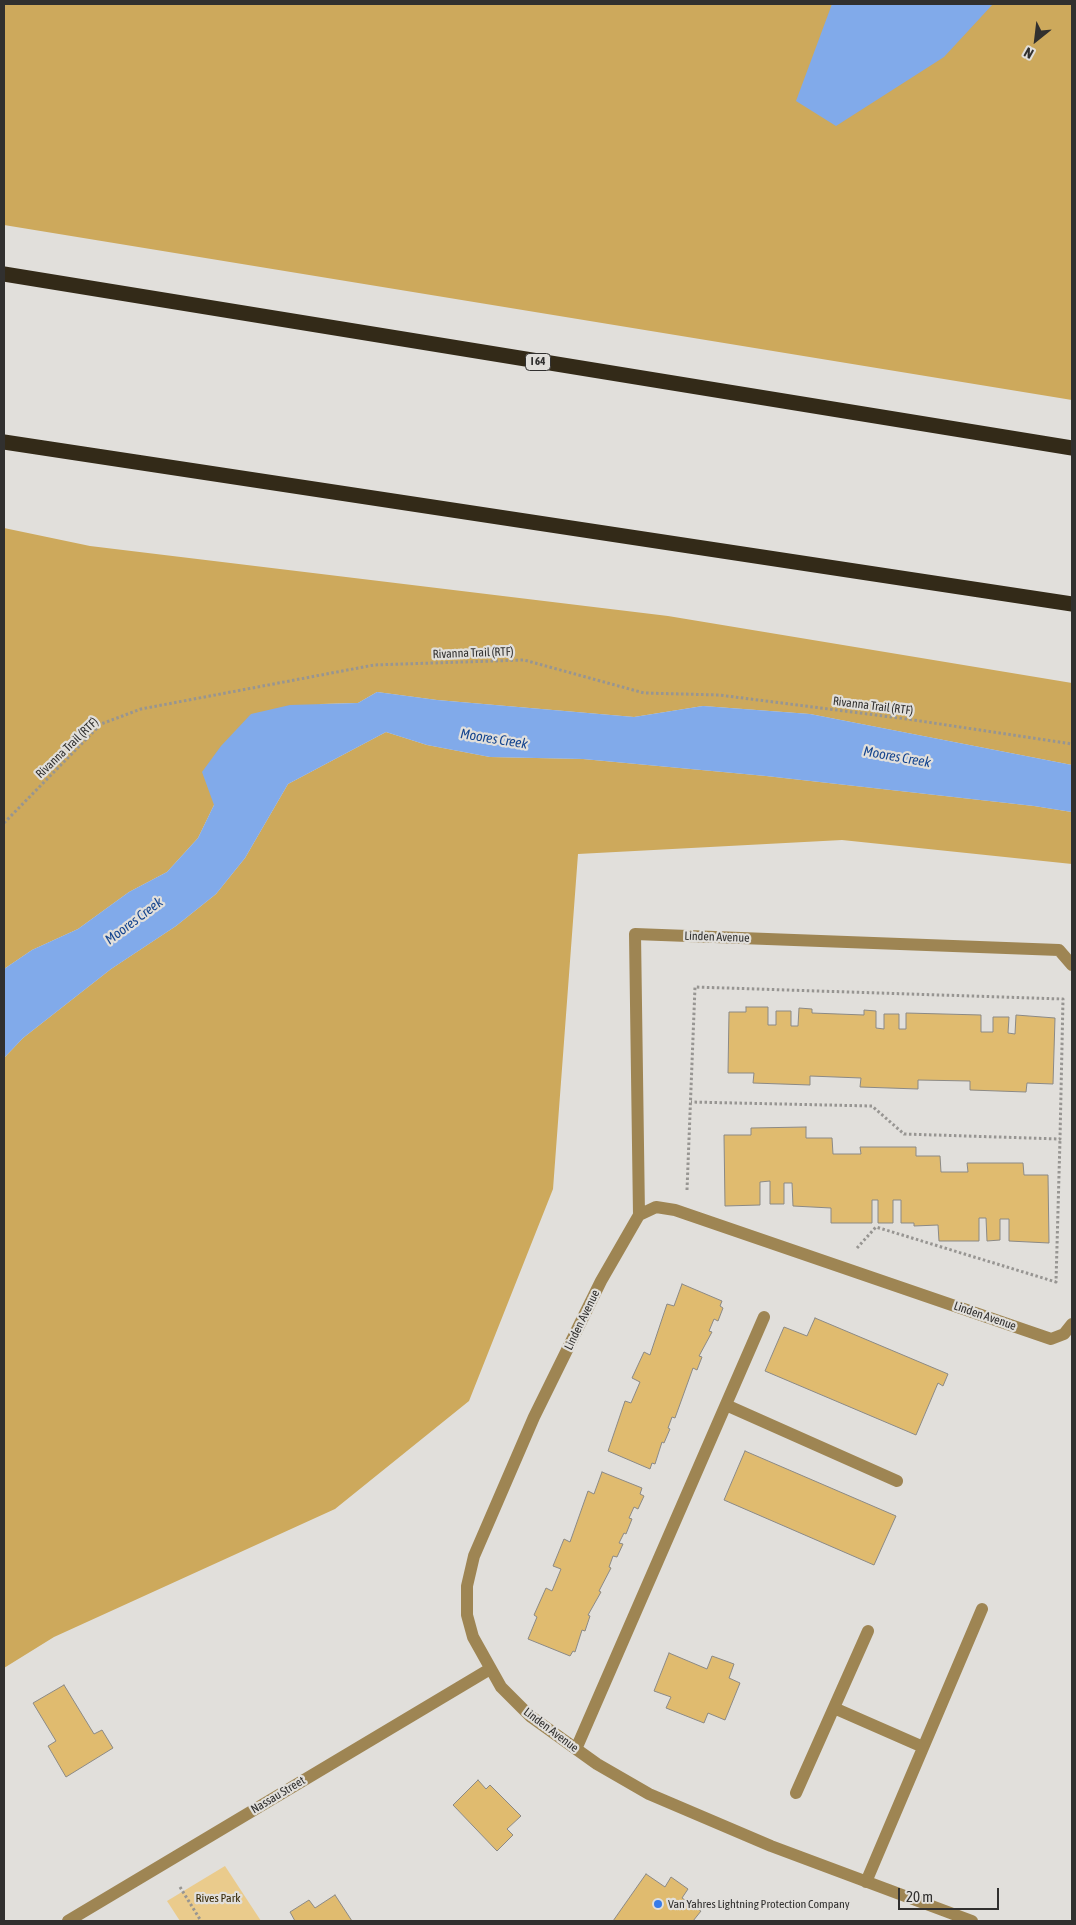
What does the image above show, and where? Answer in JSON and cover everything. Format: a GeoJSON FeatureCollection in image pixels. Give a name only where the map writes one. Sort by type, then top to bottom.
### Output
{"type":"FeatureCollection","features":[{"type":"Feature","properties":{"kind":"highway","name":"I 64"},"geometry":{"type":"LineString","coordinates":[[4,274],[1072,448]]}},
{"type":"Feature","properties":{"kind":"highway"},"geometry":{"type":"LineString","coordinates":[[4,442],[1072,604]]}},
{"type":"Feature","properties":{"kind":"street","name":"Linden Avenue"},"geometry":{"type":"LineString","coordinates":[[972,1921],[771,1846],[649,1794],[597,1764],[530,1716],[501,1686],[473,1637],[467,1615],[467,1586],[474,1556],[534,1417],[601,1281],[639,1215],[636,934],[1059,950],[1072,965]]}},
{"type":"Feature","properties":{"kind":"street","name":"Linden Avenue"},"geometry":{"type":"LineString","coordinates":[[639,1215],[656,1207],[675,1210],[1051,1339],[1064,1334],[1072,1324]]}},
{"type":"Feature","properties":{"kind":"street"},"geometry":{"type":"LineString","coordinates":[[576,1749],[764,1318]]}},
{"type":"Feature","properties":{"kind":"street"},"geometry":{"type":"LineString","coordinates":[[726,1405],[897,1481]]}},
{"type":"Feature","properties":{"kind":"street"},"geometry":{"type":"LineString","coordinates":[[866,1882],[982,1609]]}},
{"type":"Feature","properties":{"kind":"street"},"geometry":{"type":"LineString","coordinates":[[796,1793],[868,1631]]}},
{"type":"Feature","properties":{"kind":"street","name":"Nassau Street"},"geometry":{"type":"LineString","coordinates":[[68,1921],[490,1669]]}},
{"type":"Feature","properties":{"kind":"street"},"geometry":{"type":"LineString","coordinates":[[834,1708],[923,1747]]}},
{"type":"Feature","properties":{"kind":"path","name":"Rivanna Trail (RTF)"},"geometry":{"type":"LineString","coordinates":[[4,823],[101,724],[141,709],[374,665],[524,660],[644,693],[719,695],[907,719],[1072,744]]}},
{"type":"Feature","properties":{"kind":"path"},"geometry":{"type":"LineString","coordinates":[[686,1194],[695,987],[1063,999],[1056,1282],[876,1227],[856,1249]]}},
{"type":"Feature","properties":{"kind":"path"},"geometry":{"type":"LineString","coordinates":[[691,1102],[872,1106],[904,1134],[1060,1140]]}},
{"type":"Feature","properties":{"kind":"path"},"geometry":{"type":"LineString","coordinates":[[180,1887],[201,1921]]}},
{"type":"Feature","properties":{"kind":"green space","name":"Rives Park"},"geometry":{"type":"Polygon","coordinates":[[[225,1866],[261,1921],[180,1921],[167,1901],[225,1866]]]}},
{"type":"Feature","properties":{"kind":"shaded area"},"geometry":{"type":"Polygon","coordinates":[[[4,4],[1072,4],[1072,400],[4,225],[4,4]]]}},
{"type":"Feature","properties":{"kind":"shaded area"},"geometry":{"type":"Polygon","coordinates":[[[4,528],[90,546],[668,616],[1072,683],[1072,765],[810,714],[703,706],[634,717],[437,700],[377,692],[358,703],[321,704],[214,805],[198,838],[167,872],[129,892],[78,929],[32,950],[4,969],[4,528]]]}},
{"type":"Feature","properties":{"kind":"shaded area"},"geometry":{"type":"Polygon","coordinates":[[[386,732],[427,745],[490,757],[583,759],[766,776],[1034,806],[1072,812],[1072,864],[842,840],[578,854],[553,1189],[469,1401],[335,1509],[54,1637],[4,1668],[4,1058],[23,1038],[111,969],[176,926],[216,894],[245,858],[288,784],[386,732]]]}},
{"type":"Feature","properties":{"kind":"water"},"geometry":{"type":"Polygon","coordinates":[[[832,4],[993,4],[944,57],[836,126],[796,101],[832,4]]]}},
{"type":"Feature","properties":{"kind":"water","name":"Moores Creek"},"geometry":{"type":"Polygon","coordinates":[[[377,692],[437,700],[634,717],[703,706],[810,714],[1072,765],[1072,812],[1034,806],[766,776],[583,759],[490,757],[427,745],[386,732],[288,784],[245,858],[216,894],[176,926],[111,969],[23,1038],[4,1058],[4,969],[32,950],[78,929],[129,892],[167,872],[198,838],[214,805],[202,772],[221,746],[251,714],[290,705],[358,703],[377,692]]]}},
{"type":"Feature","properties":{"kind":"building"},"geometry":{"type":"Polygon","coordinates":[[[746,1007],[768,1007],[768,1025],[776,1025],[776,1011],[791,1011],[791,1026],[798,1026],[799,1008],[812,1009],[812,1013],[864,1015],[864,1010],[876,1011],[876,1028],[884,1029],[884,1014],[899,1014],[899,1029],[906,1029],[906,1013],[981,1015],[981,1032],[993,1032],[993,1017],[1009,1017],[1008,1033],[1015,1034],[1016,1015],[1055,1018],[1053,1084],[1027,1083],[1026,1092],[970,1090],[970,1081],[918,1080],[918,1089],[860,1087],[861,1078],[810,1076],[810,1085],[753,1083],[754,1073],[728,1073],[729,1012],[746,1012],[746,1007]]]}},
{"type":"Feature","properties":{"kind":"building"},"geometry":{"type":"Polygon","coordinates":[[[806,1127],[806,1138],[832,1138],[833,1154],[861,1154],[860,1147],[916,1147],[916,1156],[940,1156],[941,1172],[968,1172],[967,1163],[1023,1163],[1024,1175],[1048,1175],[1049,1243],[1009,1241],[1009,1219],[1000,1219],[1000,1240],[987,1241],[986,1218],[979,1218],[979,1241],[939,1241],[938,1225],[914,1226],[914,1223],[901,1223],[901,1200],[893,1200],[893,1223],[878,1223],[878,1200],[872,1200],[872,1223],[831,1223],[831,1208],[793,1206],[792,1183],[784,1183],[784,1204],[770,1204],[770,1181],[760,1182],[760,1205],[725,1206],[724,1135],[751,1135],[751,1128],[806,1127]]]}},
{"type":"Feature","properties":{"kind":"building"},"geometry":{"type":"Polygon","coordinates":[[[682,1284],[722,1301],[720,1306],[723,1308],[718,1321],[714,1319],[709,1331],[712,1332],[699,1356],[702,1357],[697,1370],[693,1368],[675,1418],[672,1417],[668,1428],[670,1429],[664,1443],[662,1442],[655,1464],[652,1463],[650,1469],[608,1451],[625,1401],[631,1403],[640,1382],[632,1378],[644,1352],[650,1355],[667,1304],[674,1306],[682,1284]]]}},
{"type":"Feature","properties":{"kind":"building"},"geometry":{"type":"Polygon","coordinates":[[[815,1318],[948,1374],[943,1386],[938,1383],[916,1435],[765,1371],[784,1327],[807,1336],[815,1318]]]}},
{"type":"Feature","properties":{"kind":"building"},"geometry":{"type":"Polygon","coordinates":[[[745,1451],[896,1516],[874,1565],[724,1500],[745,1451]]]}},
{"type":"Feature","properties":{"kind":"building"},"geometry":{"type":"Polygon","coordinates":[[[602,1472],[642,1488],[640,1494],[644,1496],[638,1509],[634,1507],[629,1518],[632,1519],[626,1534],[624,1533],[619,1543],[623,1544],[617,1557],[613,1556],[609,1567],[611,1568],[599,1591],[601,1592],[588,1615],[590,1616],[585,1631],[582,1630],[575,1652],[573,1651],[570,1656],[528,1639],[537,1617],[534,1615],[546,1588],[552,1591],[561,1569],[553,1566],[564,1539],[570,1542],[588,1491],[594,1494],[602,1472]]]}},
{"type":"Feature","properties":{"kind":"building"},"geometry":{"type":"Polygon","coordinates":[[[669,1653],[707,1669],[712,1656],[734,1664],[729,1678],[740,1683],[725,1720],[708,1713],[704,1723],[666,1708],[671,1697],[654,1691],[669,1653]]]}},
{"type":"Feature","properties":{"kind":"building"},"geometry":{"type":"Polygon","coordinates":[[[64,1685],[94,1734],[102,1730],[113,1748],[66,1777],[48,1746],[56,1741],[33,1703],[64,1685]]]}},
{"type":"Feature","properties":{"kind":"building"},"geometry":{"type":"Polygon","coordinates":[[[478,1780],[486,1789],[490,1785],[521,1816],[507,1829],[513,1835],[497,1851],[453,1805],[478,1780]]]}},
{"type":"Feature","properties":{"kind":"building","name":"Van Yahres Lightning Protection Company"},"geometry":{"type":"Polygon","coordinates":[[[646,1874],[665,1887],[671,1877],[688,1889],[682,1898],[701,1911],[693,1921],[613,1921],[646,1874]]]}},
{"type":"Feature","properties":{"kind":"building"},"geometry":{"type":"Polygon","coordinates":[[[335,1895],[352,1921],[295,1921],[290,1912],[309,1900],[315,1908],[335,1895]]]}},
{"type":"Feature","properties":{"kind":"place","name":"Van Yahres Lightning Protection Company"},"geometry":{"type":"Point","coordinates":[658,1904]}}]}
